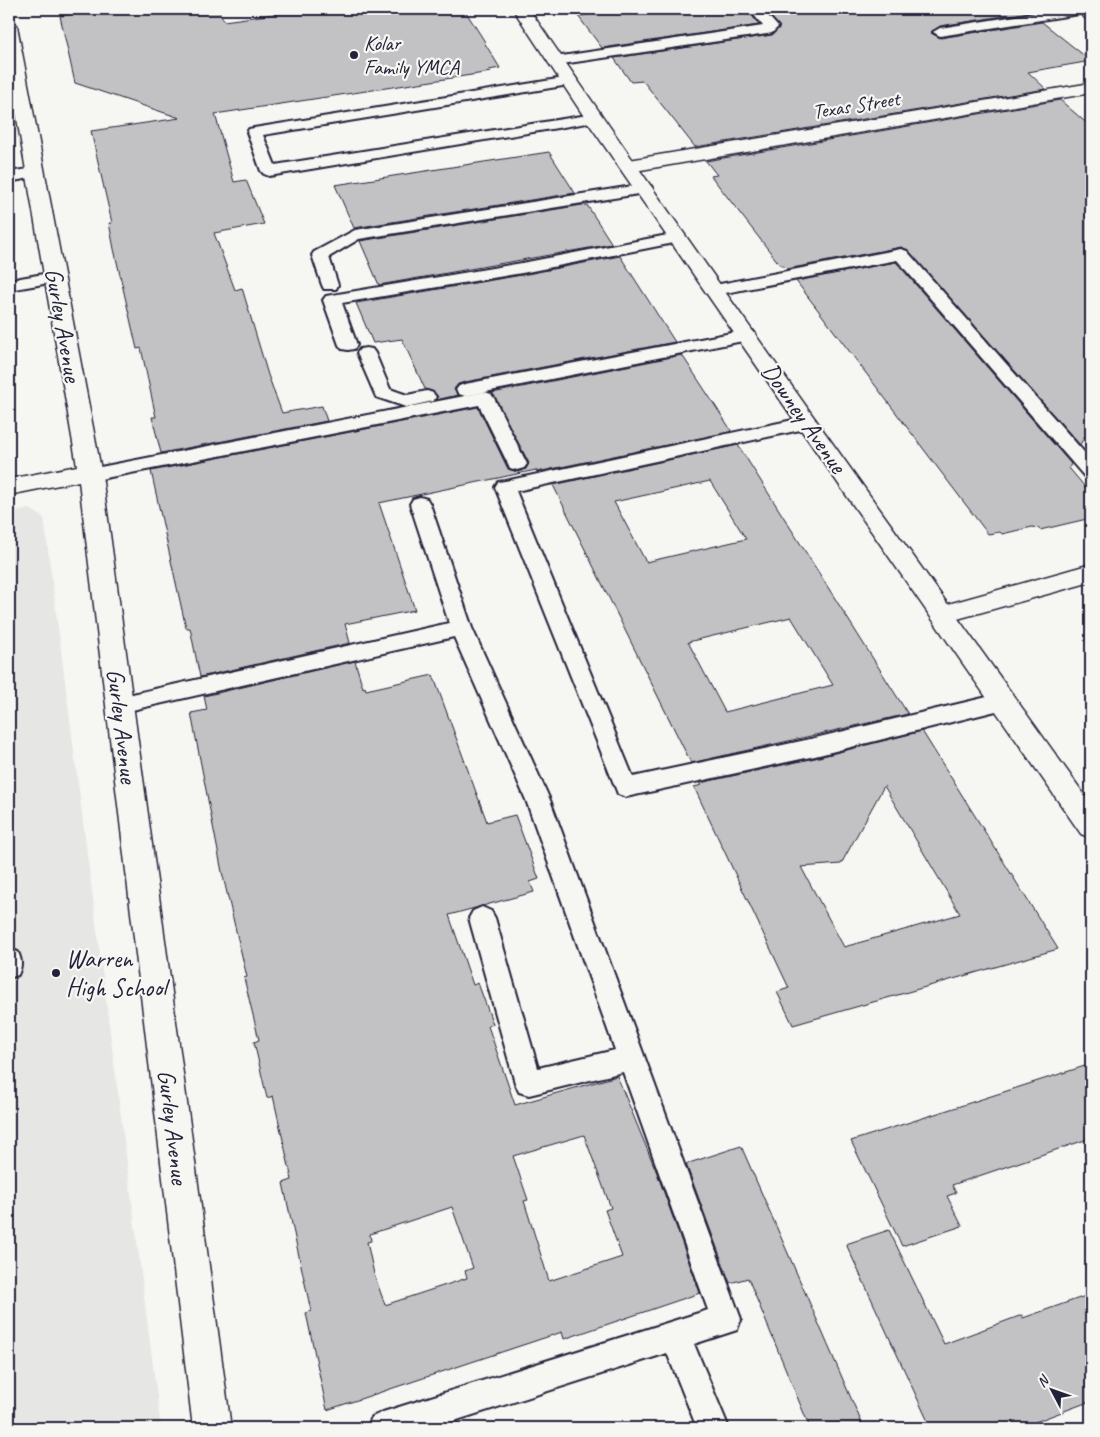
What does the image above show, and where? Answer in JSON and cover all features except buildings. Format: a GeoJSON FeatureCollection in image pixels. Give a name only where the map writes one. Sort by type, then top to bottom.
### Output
{"type":"FeatureCollection","features":[{"type":"Feature","properties":{"kind":"street","name":"Downey Avenue"},"geometry":{"type":"LineString","coordinates":[[521,9],[594,118],[1091,826]]}},
{"type":"Feature","properties":{"kind":"street"},"geometry":{"type":"LineString","coordinates":[[1085,9],[1091,14]]}},
{"type":"Feature","properties":{"kind":"street","name":"Gurley Avenue"},"geometry":{"type":"LineString","coordinates":[[9,26],[90,473],[212,1428]]}},
{"type":"Feature","properties":{"kind":"street","name":"Texas Street"},"geometry":{"type":"LineString","coordinates":[[629,166],[1091,88]]}},
{"type":"Feature","properties":{"kind":"street"},"geometry":{"type":"LineString","coordinates":[[9,487],[90,473]]}},
{"type":"Feature","properties":{"kind":"street"},"geometry":{"type":"LineString","coordinates":[[943,614],[1091,573]]}},
{"type":"Feature","properties":{"kind":"lane"},"geometry":{"type":"LineString","coordinates":[[555,61],[767,30],[771,27],[755,9]]}},
{"type":"Feature","properties":{"kind":"lane"},"geometry":{"type":"LineString","coordinates":[[940,32],[1085,9]]}},
{"type":"Feature","properties":{"kind":"lane"},"geometry":{"type":"LineString","coordinates":[[570,81],[254,132],[269,171],[594,118]]}},
{"type":"Feature","properties":{"kind":"lane"},"geometry":{"type":"LineString","coordinates":[[9,177],[35,173]]}},
{"type":"Feature","properties":{"kind":"lane"},"geometry":{"type":"LineString","coordinates":[[330,285],[320,256],[355,235],[645,189]]}},
{"type":"Feature","properties":{"kind":"lane"},"geometry":{"type":"LineString","coordinates":[[348,345],[332,300],[522,268],[678,238]]}},
{"type":"Feature","properties":{"kind":"lane"},"geometry":{"type":"LineString","coordinates":[[715,290],[901,254],[1091,472]]}},
{"type":"Feature","properties":{"kind":"lane"},"geometry":{"type":"LineString","coordinates":[[9,285],[54,277]]}},
{"type":"Feature","properties":{"kind":"lane"},"geometry":{"type":"LineString","coordinates":[[366,353],[382,393],[406,401],[747,335]]}},
{"type":"Feature","properties":{"kind":"lane"},"geometry":{"type":"LineString","coordinates":[[90,473],[486,398],[517,464]]}},
{"type":"Feature","properties":{"kind":"lane"},"geometry":{"type":"LineString","coordinates":[[807,423],[505,487],[626,788],[815,747],[1004,701]]}},
{"type":"Feature","properties":{"kind":"lane"},"geometry":{"type":"LineString","coordinates":[[383,1428],[726,1319],[538,800],[461,628],[420,504]]}},
{"type":"Feature","properties":{"kind":"lane"},"geometry":{"type":"LineString","coordinates":[[119,705],[461,628]]}},
{"type":"Feature","properties":{"kind":"lane"},"geometry":{"type":"LineString","coordinates":[[482,918],[529,1083],[631,1058]]}},
{"type":"Feature","properties":{"kind":"lane"},"geometry":{"type":"LineString","coordinates":[[9,960],[9,967]]}},
{"type":"Feature","properties":{"kind":"lane"},"geometry":{"type":"LineString","coordinates":[[675,1335],[713,1428]]}},
{"type":"Feature","properties":{"kind":"shaded area","name":"Warren High School"},"geometry":{"type":"Polygon","coordinates":[[[30,509],[44,518],[161,1428],[9,1428],[9,513],[30,509]]]}},
{"type":"Feature","properties":{"kind":"place","name":"Kolar Family YMCA"},"geometry":{"type":"Point","coordinates":[354,55]}},
{"type":"Feature","properties":{"kind":"place","name":"Warren High School"},"geometry":{"type":"Point","coordinates":[56,973]}}]}
